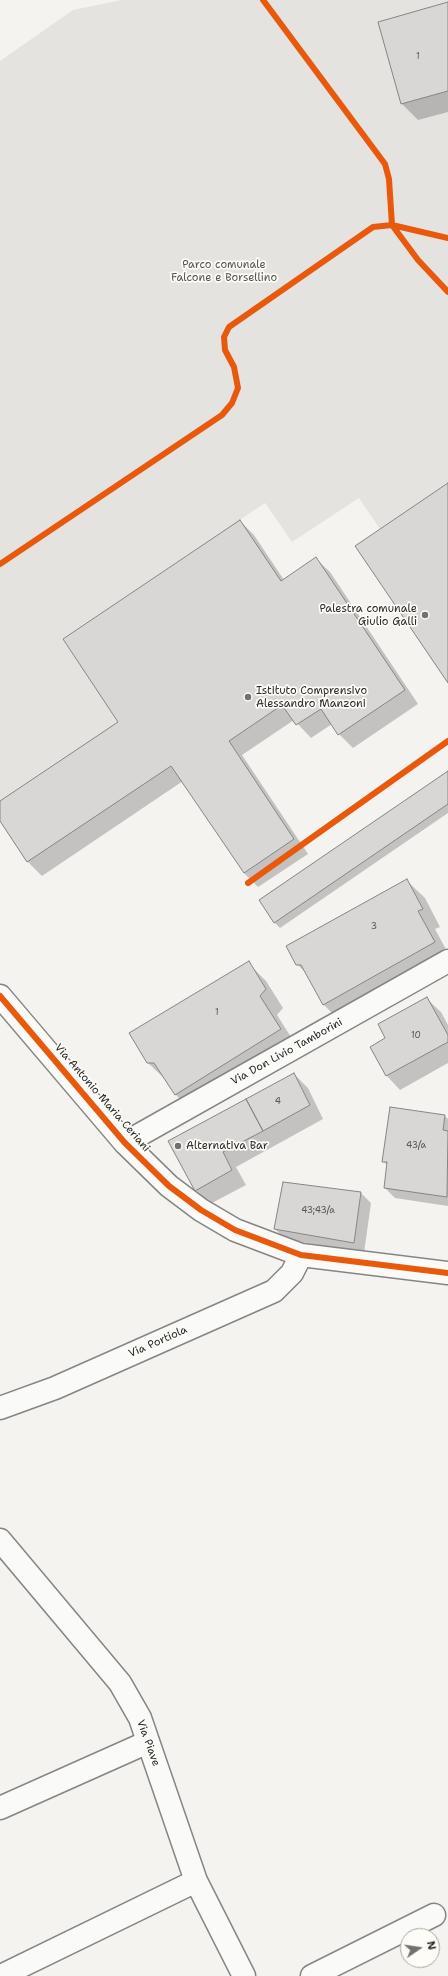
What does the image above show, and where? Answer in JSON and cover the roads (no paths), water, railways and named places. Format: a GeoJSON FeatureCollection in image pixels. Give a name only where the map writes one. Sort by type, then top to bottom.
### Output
{"type":"FeatureCollection","features":[{"type":"Feature","properties":{"kind":"street","name":"Via Don Livio Tamborini"},"geometry":{"type":"LineString","coordinates":[[125,1143],[448,961]]}},
{"type":"Feature","properties":{"kind":"street","name":"Via Antonio Maria Ceriani"},"geometry":{"type":"LineString","coordinates":[[0,996],[125,1143],[169,1186],[200,1210],[234,1230],[301,1255],[448,1273]]}},
{"type":"Feature","properties":{"kind":"street","name":"Via Portiola"},"geometry":{"type":"LineString","coordinates":[[0,1408],[55,1388],[274,1291],[292,1273],[301,1255]]}},
{"type":"Feature","properties":{"kind":"street","name":"Via Piave"},"geometry":{"type":"LineString","coordinates":[[0,1540],[120,1683],[140,1718],[196,1881],[236,1973]]}},
{"type":"Feature","properties":{"kind":"street"},"geometry":{"type":"LineString","coordinates":[[0,1808],[148,1742]]}},
{"type":"Feature","properties":{"kind":"street"},"geometry":{"type":"LineString","coordinates":[[1,1976],[196,1881]]}},
{"type":"Feature","properties":{"kind":"street"},"geometry":{"type":"LineString","coordinates":[[312,1976],[434,1915]]}},
{"type":"Feature","properties":{"kind":"place","name":"Palestra comunale Giulio Galli"},"geometry":{"type":"Point","coordinates":[425,615]}},
{"type":"Feature","properties":{"kind":"place","name":"Istituto Comprensivo Alessandro Manzoni"},"geometry":{"type":"Point","coordinates":[248,697]}},
{"type":"Feature","properties":{"kind":"place","name":"Alternativa Bar"},"geometry":{"type":"Point","coordinates":[178,1146]}},
{"type":"Feature","properties":{"kind":"park label","name":"Parco comunale Falcone e Borsellino"},"geometry":{"type":"Point","coordinates":[224,271]}}]}
